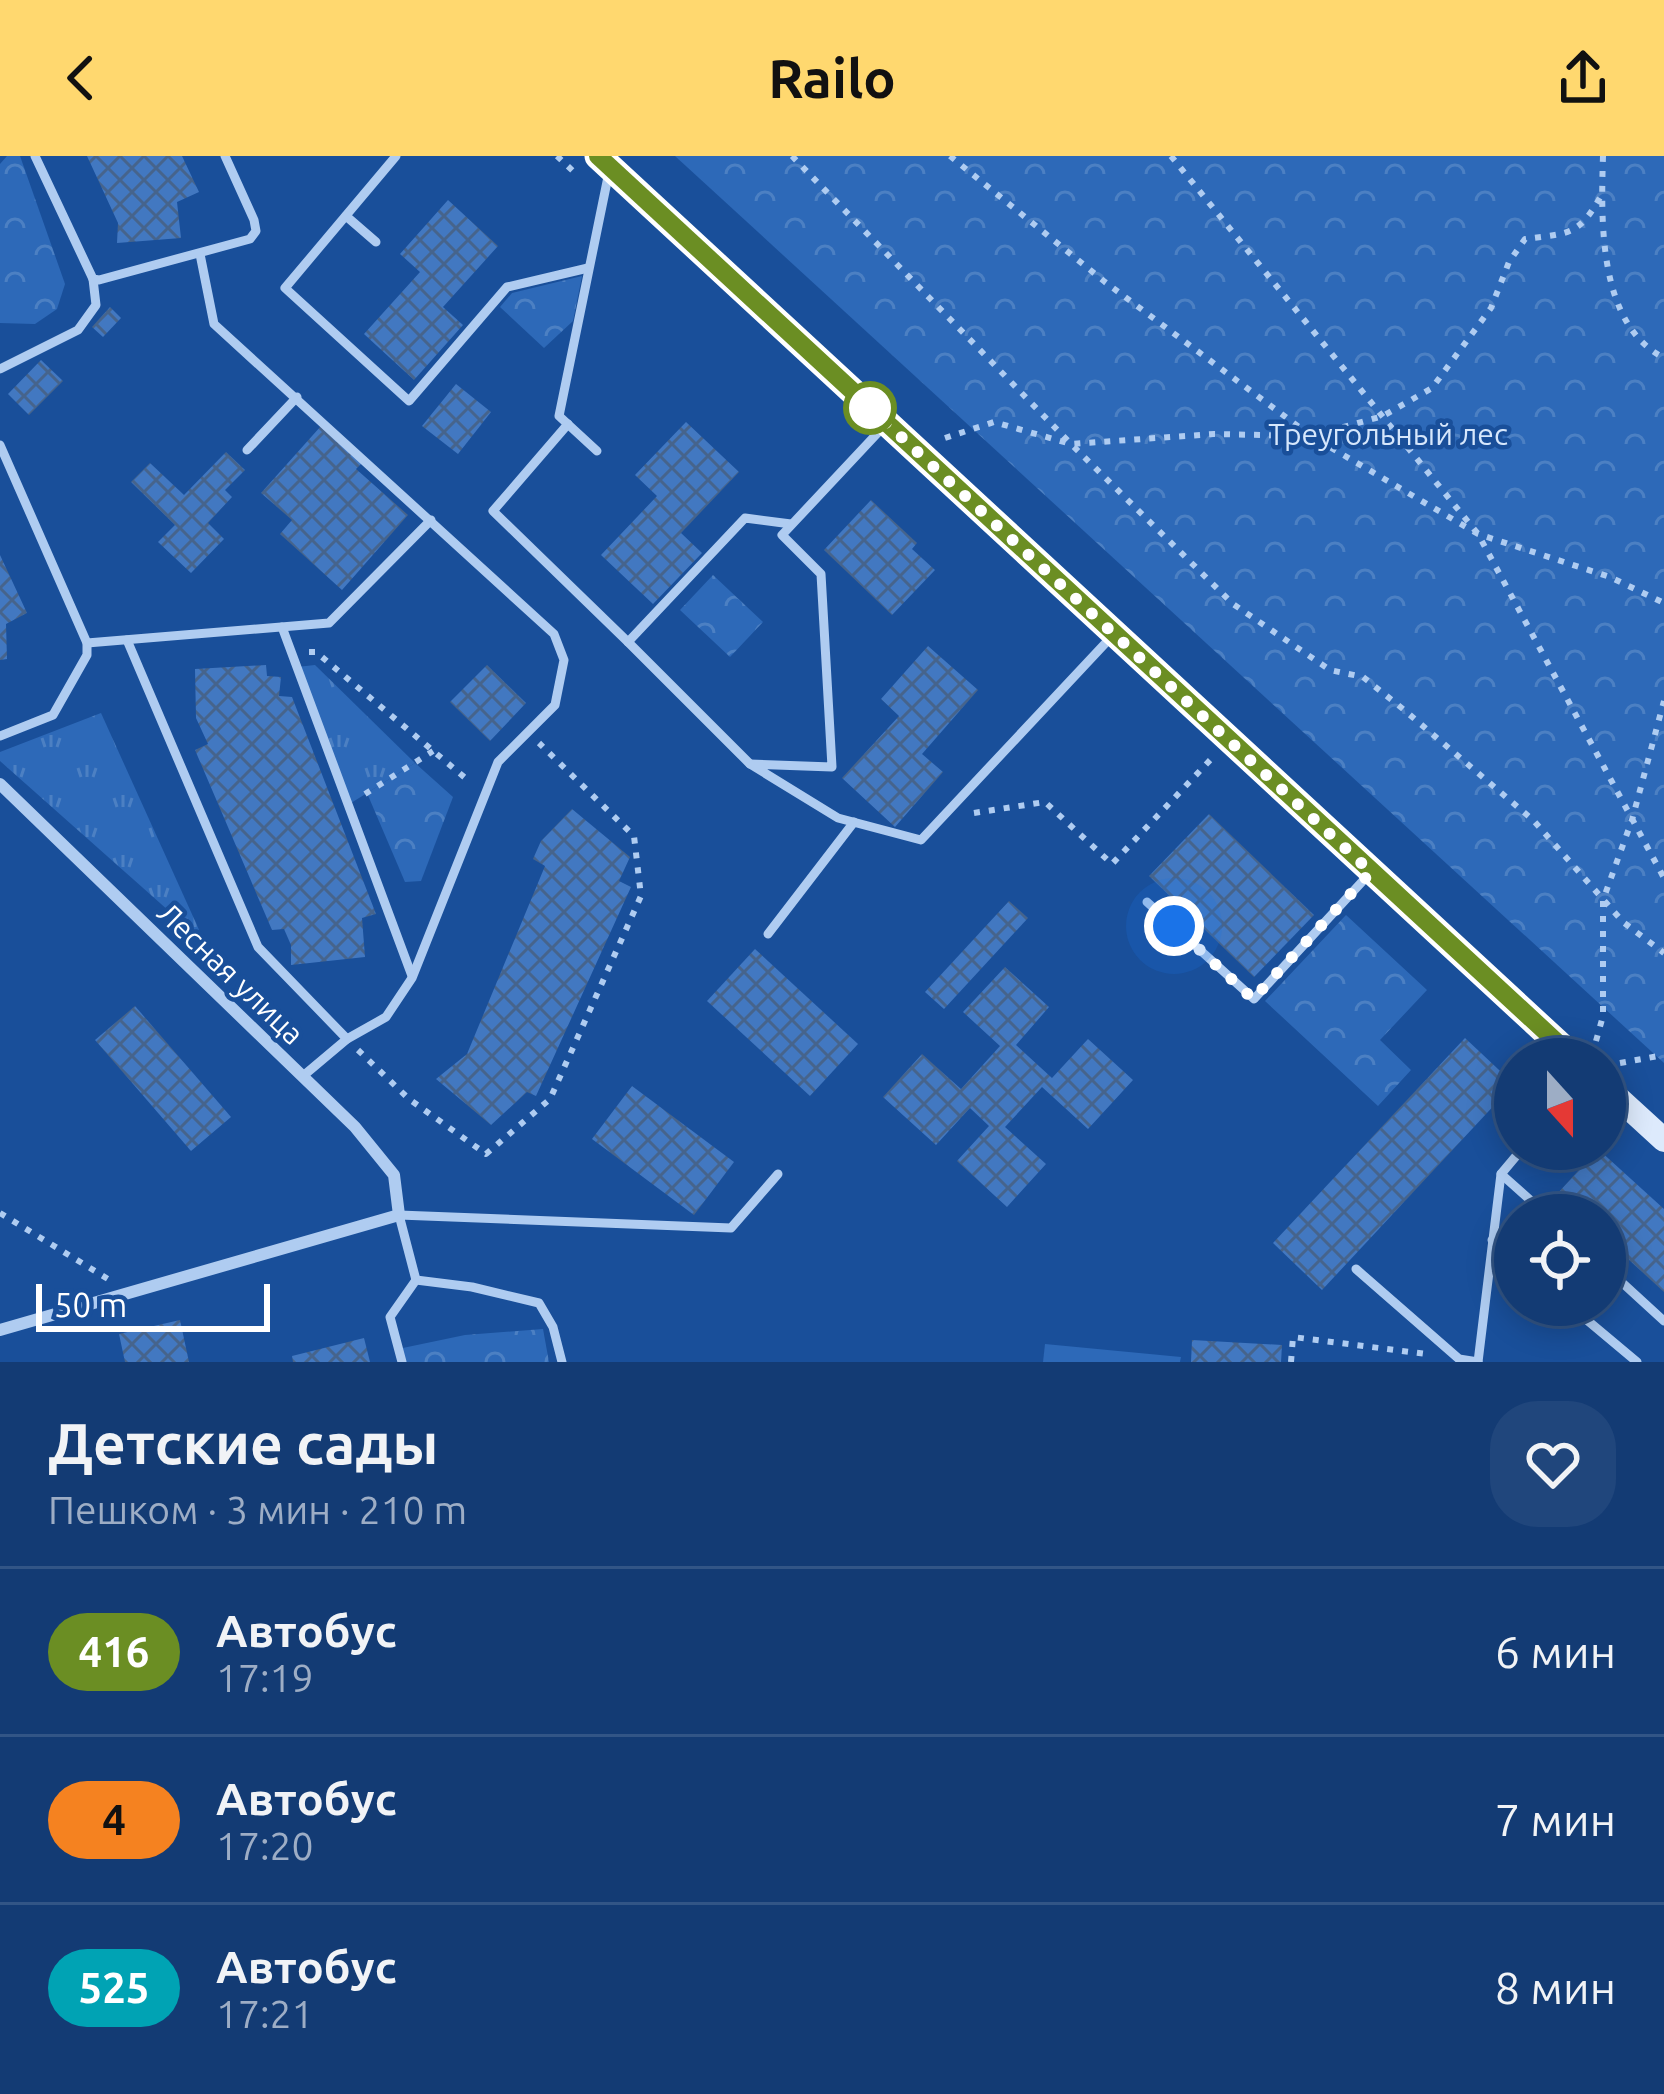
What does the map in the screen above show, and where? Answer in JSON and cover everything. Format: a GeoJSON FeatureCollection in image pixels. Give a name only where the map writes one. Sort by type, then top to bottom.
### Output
{"type":"FeatureCollection","features":[{"type":"Feature","properties":{"kind":"main road"},"geometry":{"type":"LineString","coordinates":[[604,162],[1552,1038]]}},
{"type":"Feature","properties":{"kind":"main road"},"geometry":{"type":"LineString","coordinates":[[1626,1105],[1664,1140]]}},
{"type":"Feature","properties":{"kind":"street","name":"Лесная улица"},"geometry":{"type":"LineString","coordinates":[[0,784],[355,1126],[394,1175],[399,1215]]}},
{"type":"Feature","properties":{"kind":"street"},"geometry":{"type":"LineString","coordinates":[[0,1330],[399,1215]]}},
{"type":"Feature","properties":{"kind":"lane"},"geometry":{"type":"LineString","coordinates":[[0,369],[78,330],[96,305],[93,279],[35,156]]}},
{"type":"Feature","properties":{"kind":"lane"},"geometry":{"type":"LineString","coordinates":[[93,279],[238,244],[256,231],[225,156]]}},
{"type":"Feature","properties":{"kind":"lane"},"geometry":{"type":"LineString","coordinates":[[396,156],[285,288],[409,400],[507,286],[588,268]]}},
{"type":"Feature","properties":{"kind":"lane"},"geometry":{"type":"LineString","coordinates":[[597,452],[560,416],[604,162]]}},
{"type":"Feature","properties":{"kind":"lane"},"geometry":{"type":"LineString","coordinates":[[346,216],[376,242]]}},
{"type":"Feature","properties":{"kind":"lane"},"geometry":{"type":"LineString","coordinates":[[200,254],[214,324],[554,634],[564,660],[555,705],[498,762],[412,977],[386,1017],[347,1039],[303,1076]]}},
{"type":"Feature","properties":{"kind":"lane"},"geometry":{"type":"LineString","coordinates":[[247,450],[297,397]]}},
{"type":"Feature","properties":{"kind":"lane"},"geometry":{"type":"LineString","coordinates":[[568,424],[493,511],[750,764],[838,818],[921,840],[1114,634]]}},
{"type":"Feature","properties":{"kind":"lane"},"geometry":{"type":"LineString","coordinates":[[750,764],[832,767],[821,574],[782,535],[886,424]]}},
{"type":"Feature","properties":{"kind":"lane"},"geometry":{"type":"LineString","coordinates":[[0,445],[88,655],[53,715],[0,736]]}},
{"type":"Feature","properties":{"kind":"lane"},"geometry":{"type":"LineString","coordinates":[[628,642],[746,518],[791,524]]}},
{"type":"Feature","properties":{"kind":"lane"},"geometry":{"type":"LineString","coordinates":[[87,644],[329,623],[431,520]]}},
{"type":"Feature","properties":{"kind":"lane"},"geometry":{"type":"LineString","coordinates":[[282,627],[412,977]]}},
{"type":"Feature","properties":{"kind":"lane"},"geometry":{"type":"LineString","coordinates":[[127,640],[258,947],[347,1039]]}},
{"type":"Feature","properties":{"kind":"lane"},"geometry":{"type":"LineString","coordinates":[[767,934],[854,822]]}},
{"type":"Feature","properties":{"kind":"lane"},"geometry":{"type":"LineString","coordinates":[[1147,902],[1253,999],[1371,872]]}},
{"type":"Feature","properties":{"kind":"lane"},"geometry":{"type":"LineString","coordinates":[[1356,1269],[1459,1359],[1478,1362],[1504,1170]]}},
{"type":"Feature","properties":{"kind":"lane"},"geometry":{"type":"LineString","coordinates":[[402,1362],[390,1317],[416,1280],[399,1215],[731,1228],[778,1174]]}},
{"type":"Feature","properties":{"kind":"lane"},"geometry":{"type":"LineString","coordinates":[[1501,1174],[1523,1194]]}},
{"type":"Feature","properties":{"kind":"lane"},"geometry":{"type":"LineString","coordinates":[[416,1280],[538,1303],[553,1327],[562,1362]]}},
{"type":"Feature","properties":{"kind":"lane"},"geometry":{"type":"LineString","coordinates":[[1626,1287],[1664,1321]]}},
{"type":"Feature","properties":{"kind":"lane"},"geometry":{"type":"LineString","coordinates":[[1595,1326],[1637,1362]]}},
{"type":"Feature","properties":{"kind":"path"},"geometry":{"type":"LineString","coordinates":[[793,156],[1233,604],[1330,670],[1363,677],[1403,709],[1533,820],[1623,922],[1664,953]]}},
{"type":"Feature","properties":{"kind":"path"},"geometry":{"type":"LineString","coordinates":[[950,156],[1105,282],[1311,436],[1478,534],[1610,577],[1664,603]]}},
{"type":"Feature","properties":{"kind":"path"},"geometry":{"type":"LineString","coordinates":[[1171,156],[1478,534],[1664,878]]}},
{"type":"Feature","properties":{"kind":"path"},"geometry":{"type":"LineString","coordinates":[[1603,156],[1612,292],[1642,347],[1664,358]]}},
{"type":"Feature","properties":{"kind":"path"},"geometry":{"type":"LineString","coordinates":[[913,448],[994,422],[1071,444],[1214,434],[1311,436],[1382,416],[1432,388],[1491,308],[1509,262],[1525,239],[1563,234],[1585,224],[1602,194]]}},
{"type":"Feature","properties":{"kind":"path"},"geometry":{"type":"LineString","coordinates":[[292,653],[316,652],[486,796]]}},
{"type":"Feature","properties":{"kind":"path"},"geometry":{"type":"LineString","coordinates":[[1597,1038],[1603,1016],[1603,900],[1632,820],[1664,701]]}},
{"type":"Feature","properties":{"kind":"path"},"geometry":{"type":"LineString","coordinates":[[347,1039],[409,1099],[486,1154],[550,1099],[640,896],[634,836],[528,732]]}},
{"type":"Feature","properties":{"kind":"path"},"geometry":{"type":"LineString","coordinates":[[351,803],[433,751]]}},
{"type":"Feature","properties":{"kind":"path"},"geometry":{"type":"LineString","coordinates":[[941,818],[1045,802],[1112,864],[1213,757]]}},
{"type":"Feature","properties":{"kind":"path"},"geometry":{"type":"LineString","coordinates":[[1626,1062],[1664,1055]]}},
{"type":"Feature","properties":{"kind":"path"},"geometry":{"type":"LineString","coordinates":[[0,1213],[131,1294]]}},
{"type":"Feature","properties":{"kind":"path"},"geometry":{"type":"LineString","coordinates":[[1291,1362],[1293,1337],[1459,1359]]}},
{"type":"Feature","properties":{"kind":"green space"},"geometry":{"type":"Polygon","coordinates":[[[7,156],[20,156],[65,284],[57,309],[35,324],[0,323],[0,164],[7,156]]]}},
{"type":"Feature","properties":{"kind":"green space","name":"Треугольный лес"},"geometry":{"type":"Polygon","coordinates":[[[675,156],[1664,156],[1664,1063],[675,156]]]}},
{"type":"Feature","properties":{"kind":"green space"},"geometry":{"type":"Polygon","coordinates":[[[582,276],[573,321],[544,348],[500,307],[512,293],[582,276]]]}},
{"type":"Feature","properties":{"kind":"green space"},"geometry":{"type":"Polygon","coordinates":[[[713,575],[763,622],[730,657],[680,610],[713,575]]]}},
{"type":"Feature","properties":{"kind":"green space"},"geometry":{"type":"Polygon","coordinates":[[[315,665],[415,763],[351,803],[297,667],[315,665]]]}},
{"type":"Feature","properties":{"kind":"green space"},"geometry":{"type":"Polygon","coordinates":[[[101,713],[205,943],[0,761],[0,752],[101,713]]]}},
{"type":"Feature","properties":{"kind":"green space"},"geometry":{"type":"Polygon","coordinates":[[[415,763],[453,797],[421,881],[405,882],[367,793],[415,763]]]}},
{"type":"Feature","properties":{"kind":"green space"},"geometry":{"type":"Polygon","coordinates":[[[1346,915],[1427,990],[1380,1040],[1411,1070],[1378,1106],[1265,1001],[1346,915]]]}},
{"type":"Feature","properties":{"kind":"green space"},"geometry":{"type":"Polygon","coordinates":[[[543,1329],[549,1362],[402,1362],[398,1349],[465,1335],[543,1329]]]}},
{"type":"Feature","properties":{"kind":"green space"},"geometry":{"type":"Polygon","coordinates":[[[1045,1344],[1181,1357],[1180,1362],[1043,1362],[1045,1344]]]}},
{"type":"Feature","properties":{"kind":"building"},"geometry":{"type":"Polygon","coordinates":[[[87,156],[182,156],[199,192],[177,202],[181,238],[117,243],[118,223],[87,156]]]}},
{"type":"Feature","properties":{"kind":"building"},"geometry":{"type":"Polygon","coordinates":[[[448,200],[498,246],[443,307],[463,325],[414,380],[364,334],[420,272],[400,254],[448,200]]]}},
{"type":"Feature","properties":{"kind":"building"},"geometry":{"type":"Polygon","coordinates":[[[110,307],[121,318],[103,337],[92,327],[110,307]]]}},
{"type":"Feature","properties":{"kind":"building"},"geometry":{"type":"Polygon","coordinates":[[[41,360],[63,381],[29,415],[8,394],[41,360]]]}},
{"type":"Feature","properties":{"kind":"building"},"geometry":{"type":"Polygon","coordinates":[[[456,384],[491,412],[458,454],[422,426],[456,384]]]}},
{"type":"Feature","properties":{"kind":"building"},"geometry":{"type":"Polygon","coordinates":[[[686,422],[739,472],[681,533],[702,553],[653,604],[601,555],[657,496],[635,475],[686,422]]]}},
{"type":"Feature","properties":{"kind":"building"},"geometry":{"type":"Polygon","coordinates":[[[321,426],[362,463],[356,469],[408,515],[342,590],[280,534],[292,520],[261,493],[321,426]]]}},
{"type":"Feature","properties":{"kind":"building"},"geometry":{"type":"Polygon","coordinates":[[[226,452],[245,470],[225,490],[232,497],[208,523],[224,539],[191,573],[158,542],[175,525],[131,482],[150,463],[184,495],[226,452]]]}},
{"type":"Feature","properties":{"kind":"building"},"geometry":{"type":"Polygon","coordinates":[[[871,500],[917,543],[912,549],[935,570],[892,615],[824,550],[871,500]]]}},
{"type":"Feature","properties":{"kind":"building"},"geometry":{"type":"Polygon","coordinates":[[[0,555],[27,613],[6,624],[7,659],[0,660],[0,555]]]}},
{"type":"Feature","properties":{"kind":"building"},"geometry":{"type":"Polygon","coordinates":[[[928,646],[978,690],[922,754],[943,772],[895,827],[842,778],[899,716],[881,699],[928,646]]]}},
{"type":"Feature","properties":{"kind":"building"},"geometry":{"type":"Polygon","coordinates":[[[266,665],[267,676],[281,677],[279,696],[292,697],[376,914],[362,918],[365,957],[291,965],[291,945],[284,929],[272,930],[195,750],[208,744],[196,718],[195,669],[266,665]]]}},
{"type":"Feature","properties":{"kind":"building"},"geometry":{"type":"Polygon","coordinates":[[[487,665],[526,703],[490,741],[450,702],[487,665]]]}},
{"type":"Feature","properties":{"kind":"building"},"geometry":{"type":"Polygon","coordinates":[[[572,809],[630,857],[619,881],[631,887],[536,1096],[527,1092],[491,1125],[436,1079],[467,1054],[545,866],[533,859],[541,841],[572,809]]]}},
{"type":"Feature","properties":{"kind":"building"},"geometry":{"type":"Polygon","coordinates":[[[1209,814],[1314,915],[1254,977],[1149,876],[1209,814]]]}},
{"type":"Feature","properties":{"kind":"building"},"geometry":{"type":"Polygon","coordinates":[[[1009,901],[1028,918],[944,1009],[925,992],[1009,901]]]}},
{"type":"Feature","properties":{"kind":"building"},"geometry":{"type":"Polygon","coordinates":[[[755,949],[858,1044],[810,1096],[707,1001],[755,949]]]}},
{"type":"Feature","properties":{"kind":"building"},"geometry":{"type":"Polygon","coordinates":[[[1005,967],[1049,1007],[1016,1045],[1052,1078],[1088,1039],[1133,1080],[1088,1129],[1042,1087],[1005,1127],[1046,1164],[1007,1207],[957,1161],[989,1126],[970,1108],[936,1145],[883,1097],[922,1054],[961,1089],[1000,1046],[963,1012],[1005,967]]]}},
{"type":"Feature","properties":{"kind":"building"},"geometry":{"type":"Polygon","coordinates":[[[135,1006],[231,1117],[191,1151],[95,1040],[135,1006]]]}},
{"type":"Feature","properties":{"kind":"building"},"geometry":{"type":"Polygon","coordinates":[[[1465,1038],[1494,1065],[1494,1105],[1322,1290],[1273,1243],[1465,1038]]]}},
{"type":"Feature","properties":{"kind":"building"},"geometry":{"type":"Polygon","coordinates":[[[632,1086],[734,1162],[694,1215],[592,1139],[632,1086]]]}},
{"type":"Feature","properties":{"kind":"building"},"geometry":{"type":"Polygon","coordinates":[[[1579,1170],[1621,1170],[1664,1209],[1664,1292],[1626,1257],[1626,1194],[1557,1194],[1579,1170]]]}},
{"type":"Feature","properties":{"kind":"building"},"geometry":{"type":"Polygon","coordinates":[[[180,1320],[189,1362],[125,1362],[119,1334],[180,1320]]]}},
{"type":"Feature","properties":{"kind":"building"},"geometry":{"type":"Polygon","coordinates":[[[364,1338],[370,1362],[293,1362],[292,1356],[364,1338]]]}},
{"type":"Feature","properties":{"kind":"building"},"geometry":{"type":"Polygon","coordinates":[[[1192,1340],[1282,1345],[1281,1362],[1191,1362],[1192,1340]]]}},
{"type":"Feature","properties":{"kind":"bus line","name":"416"},"geometry":{"type":"LineString","coordinates":[[598,156],[1552,1038]]}},
{"type":"Feature","properties":{"kind":"route"},"geometry":{"type":"LineString","coordinates":[[870,408],[1371,872],[1253,999],[1174,926]]}}]}
